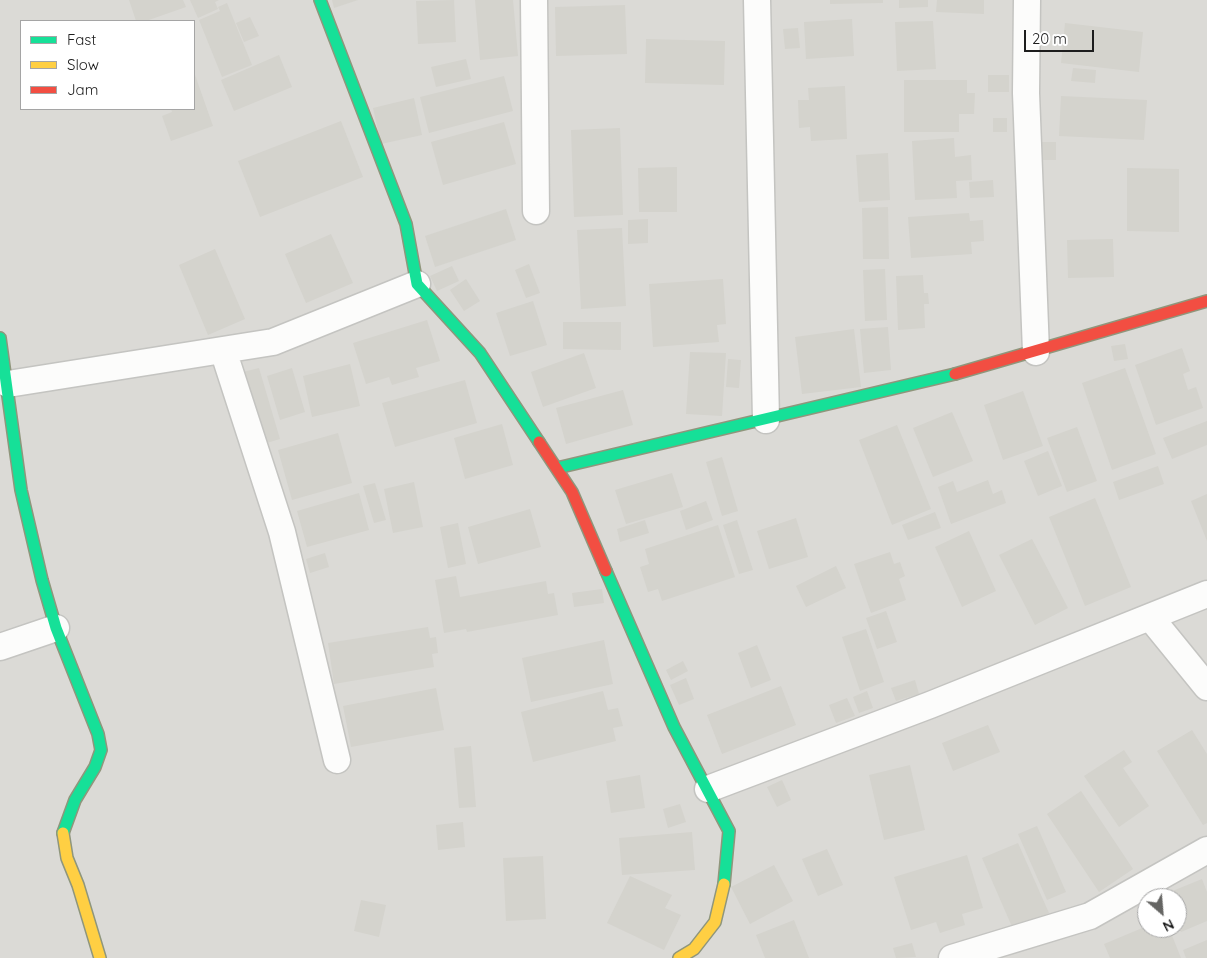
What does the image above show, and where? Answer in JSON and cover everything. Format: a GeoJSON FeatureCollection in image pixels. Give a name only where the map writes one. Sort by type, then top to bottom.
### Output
{"type":"FeatureCollection","features":[{"type":"Feature","properties":{"kind":"street"},"geometry":{"type":"LineString","coordinates":[[320,0],[406,224],[417,284],[480,353],[572,492],[674,726],[730,832],[724,888],[715,922],[694,949],[679,958]]}},
{"type":"Feature","properties":{"kind":"street"},"geometry":{"type":"LineString","coordinates":[[534,0],[536,211]]}},
{"type":"Feature","properties":{"kind":"street"},"geometry":{"type":"LineString","coordinates":[[757,0],[766,420]]}},
{"type":"Feature","properties":{"kind":"street"},"geometry":{"type":"LineString","coordinates":[[1027,0],[1026,93],[1036,352]]}},
{"type":"Feature","properties":{"kind":"street"},"geometry":{"type":"LineString","coordinates":[[8,384],[273,342],[417,284]]}},
{"type":"Feature","properties":{"kind":"street"},"geometry":{"type":"LineString","coordinates":[[557,468],[936,380],[1207,300]]}},
{"type":"Feature","properties":{"kind":"street"},"geometry":{"type":"LineString","coordinates":[[0,338],[8,384],[21,490],[56,628],[98,734],[101,750],[95,766],[74,800],[63,832],[67,858],[78,884],[100,958]]}},
{"type":"Feature","properties":{"kind":"street"},"geometry":{"type":"LineString","coordinates":[[223,350],[282,532],[337,760]]}},
{"type":"Feature","properties":{"kind":"street"},"geometry":{"type":"LineString","coordinates":[[708,789],[1207,594]]}},
{"type":"Feature","properties":{"kind":"street"},"geometry":{"type":"LineString","coordinates":[[1150,617],[1207,687]]}},
{"type":"Feature","properties":{"kind":"street"},"geometry":{"type":"LineString","coordinates":[[0,647],[56,628]]}},
{"type":"Feature","properties":{"kind":"street"},"geometry":{"type":"LineString","coordinates":[[952,958],[1090,916],[1207,850]]}},
{"type":"Feature","properties":{"kind":"shaded area"},"geometry":{"type":"Polygon","coordinates":[[[0,0],[1207,0],[1207,958],[0,958],[0,0]]]}},
{"type":"Feature","properties":{"kind":"building"},"geometry":{"type":"Polygon","coordinates":[[[129,0],[183,0],[186,7],[149,20],[136,20],[129,0]]]}},
{"type":"Feature","properties":{"kind":"building"},"geometry":{"type":"Polygon","coordinates":[[[190,0],[219,0],[215,2],[218,9],[198,18],[190,0]]]}},
{"type":"Feature","properties":{"kind":"building"},"geometry":{"type":"Polygon","coordinates":[[[332,0],[358,0],[334,8],[332,0]]]}},
{"type":"Feature","properties":{"kind":"building"},"geometry":{"type":"Polygon","coordinates":[[[454,0],[456,42],[418,44],[416,1],[454,0]]]}},
{"type":"Feature","properties":{"kind":"building"},"geometry":{"type":"Polygon","coordinates":[[[475,0],[513,0],[518,56],[480,60],[475,0]]]}},
{"type":"Feature","properties":{"kind":"building"},"geometry":{"type":"Polygon","coordinates":[[[830,0],[883,0],[883,3],[830,4],[830,0]]]}},
{"type":"Feature","properties":{"kind":"building"},"geometry":{"type":"Polygon","coordinates":[[[899,0],[928,0],[928,7],[899,8],[899,0]]]}},
{"type":"Feature","properties":{"kind":"building"},"geometry":{"type":"Polygon","coordinates":[[[937,0],[984,0],[984,14],[936,12],[937,0]]]}},
{"type":"Feature","properties":{"kind":"building"},"geometry":{"type":"Polygon","coordinates":[[[227,3],[252,65],[222,77],[199,20],[220,11],[218,7],[227,3]]]}},
{"type":"Feature","properties":{"kind":"building"},"geometry":{"type":"Polygon","coordinates":[[[625,5],[627,54],[556,56],[555,7],[625,5]]]}},
{"type":"Feature","properties":{"kind":"building"},"geometry":{"type":"Polygon","coordinates":[[[250,17],[259,36],[244,42],[236,23],[250,17]]]}},
{"type":"Feature","properties":{"kind":"building"},"geometry":{"type":"Polygon","coordinates":[[[852,19],[854,56],[806,59],[804,22],[852,19]]]}},
{"type":"Feature","properties":{"kind":"building"},"geometry":{"type":"Polygon","coordinates":[[[933,21],[936,69],[897,71],[895,22],[933,21]]]}},
{"type":"Feature","properties":{"kind":"building"},"geometry":{"type":"Polygon","coordinates":[[[1065,23],[1143,32],[1139,72],[1061,63],[1065,23]]]}},
{"type":"Feature","properties":{"kind":"building"},"geometry":{"type":"Polygon","coordinates":[[[798,28],[800,48],[785,49],[783,29],[798,28]]]}},
{"type":"Feature","properties":{"kind":"building"},"geometry":{"type":"Polygon","coordinates":[[[646,39],[725,41],[724,85],[645,83],[646,39]]]}},
{"type":"Feature","properties":{"kind":"building"},"geometry":{"type":"Polygon","coordinates":[[[279,55],[292,87],[234,111],[221,80],[279,55]]]}},
{"type":"Feature","properties":{"kind":"building"},"geometry":{"type":"Polygon","coordinates":[[[466,59],[471,79],[436,87],[431,67],[466,59]]]}},
{"type":"Feature","properties":{"kind":"building"},"geometry":{"type":"Polygon","coordinates":[[[1073,68],[1096,70],[1095,83],[1071,81],[1073,68]]]}},
{"type":"Feature","properties":{"kind":"building"},"geometry":{"type":"Polygon","coordinates":[[[195,75],[213,126],[171,141],[162,116],[172,112],[171,110],[195,110],[195,75]]]}},
{"type":"Feature","properties":{"kind":"building"},"geometry":{"type":"Polygon","coordinates":[[[988,75],[1009,75],[1009,92],[988,92],[988,75]]]}},
{"type":"Feature","properties":{"kind":"building"},"geometry":{"type":"Polygon","coordinates":[[[504,76],[513,111],[429,133],[420,97],[504,76]]]}},
{"type":"Feature","properties":{"kind":"building"},"geometry":{"type":"Polygon","coordinates":[[[904,80],[967,80],[967,93],[975,93],[974,114],[959,114],[959,132],[904,132],[904,80]]]}},
{"type":"Feature","properties":{"kind":"building"},"geometry":{"type":"Polygon","coordinates":[[[845,86],[847,139],[811,141],[810,127],[799,128],[798,100],[809,100],[808,88],[845,86]]]}},
{"type":"Feature","properties":{"kind":"building"},"geometry":{"type":"Polygon","coordinates":[[[1061,96],[1147,100],[1144,140],[1059,136],[1061,96]]]}},
{"type":"Feature","properties":{"kind":"building"},"geometry":{"type":"Polygon","coordinates":[[[414,98],[422,135],[381,144],[373,108],[414,98]]]}},
{"type":"Feature","properties":{"kind":"building"},"geometry":{"type":"Polygon","coordinates":[[[993,118],[1007,118],[1007,132],[993,132],[993,118]]]}},
{"type":"Feature","properties":{"kind":"building"},"geometry":{"type":"Polygon","coordinates":[[[341,121],[363,177],[260,217],[238,161],[341,121]]]}},
{"type":"Feature","properties":{"kind":"building"},"geometry":{"type":"Polygon","coordinates":[[[504,122],[516,164],[443,185],[431,142],[504,122]]]}},
{"type":"Feature","properties":{"kind":"building"},"geometry":{"type":"Polygon","coordinates":[[[620,128],[623,215],[574,217],[571,130],[620,128]]]}},
{"type":"Feature","properties":{"kind":"building"},"geometry":{"type":"Polygon","coordinates":[[[954,138],[955,157],[971,155],[972,180],[956,181],[957,198],[915,200],[912,141],[954,138]]]}},
{"type":"Feature","properties":{"kind":"building"},"geometry":{"type":"Polygon","coordinates":[[[1038,142],[1056,142],[1056,160],[1038,160],[1038,142]]]}},
{"type":"Feature","properties":{"kind":"building"},"geometry":{"type":"Polygon","coordinates":[[[888,153],[890,200],[859,202],[856,155],[888,153]]]}},
{"type":"Feature","properties":{"kind":"building"},"geometry":{"type":"Polygon","coordinates":[[[677,167],[677,212],[639,212],[638,168],[677,167]]]}},
{"type":"Feature","properties":{"kind":"building"},"geometry":{"type":"Polygon","coordinates":[[[1127,168],[1179,169],[1179,232],[1127,231],[1127,168]]]}},
{"type":"Feature","properties":{"kind":"building"},"geometry":{"type":"Polygon","coordinates":[[[993,180],[994,197],[970,198],[969,182],[993,180]]]}},
{"type":"Feature","properties":{"kind":"building"},"geometry":{"type":"Polygon","coordinates":[[[888,207],[889,259],[863,259],[862,208],[888,207]]]}},
{"type":"Feature","properties":{"kind":"building"},"geometry":{"type":"Polygon","coordinates":[[[506,209],[516,240],[435,267],[425,236],[506,209]]]}},
{"type":"Feature","properties":{"kind":"building"},"geometry":{"type":"Polygon","coordinates":[[[969,213],[970,221],[983,220],[984,241],[971,242],[972,254],[911,258],[908,217],[969,213]]]}},
{"type":"Feature","properties":{"kind":"building"},"geometry":{"type":"Polygon","coordinates":[[[648,219],[648,243],[628,244],[628,220],[648,219]]]}},
{"type":"Feature","properties":{"kind":"building"},"geometry":{"type":"Polygon","coordinates":[[[622,228],[626,306],[581,309],[577,230],[622,228]]]}},
{"type":"Feature","properties":{"kind":"building"},"geometry":{"type":"Polygon","coordinates":[[[331,234],[353,283],[306,303],[285,254],[331,234]]]}},
{"type":"Feature","properties":{"kind":"building"},"geometry":{"type":"Polygon","coordinates":[[[1113,239],[1114,277],[1068,278],[1067,240],[1113,239]]]}},
{"type":"Feature","properties":{"kind":"building"},"geometry":{"type":"Polygon","coordinates":[[[215,249],[245,319],[208,335],[179,265],[215,249]]]}},
{"type":"Feature","properties":{"kind":"building"},"geometry":{"type":"Polygon","coordinates":[[[529,264],[540,293],[526,298],[515,270],[529,264]]]}},
{"type":"Feature","properties":{"kind":"building"},"geometry":{"type":"Polygon","coordinates":[[[452,266],[459,281],[437,291],[430,276],[452,266]]]}},
{"type":"Feature","properties":{"kind":"building"},"geometry":{"type":"Polygon","coordinates":[[[885,269],[887,320],[865,321],[863,270],[885,269]]]}},
{"type":"Feature","properties":{"kind":"building"},"geometry":{"type":"Polygon","coordinates":[[[923,275],[924,293],[928,293],[929,304],[924,304],[925,328],[898,330],[896,276],[923,275]]]}},
{"type":"Feature","properties":{"kind":"building"},"geometry":{"type":"Polygon","coordinates":[[[466,279],[480,301],[464,311],[450,290],[466,279]]]}},
{"type":"Feature","properties":{"kind":"building"},"geometry":{"type":"Polygon","coordinates":[[[723,279],[726,324],[717,325],[719,342],[653,347],[649,284],[723,279]]]}},
{"type":"Feature","properties":{"kind":"building"},"geometry":{"type":"Polygon","coordinates":[[[533,301],[547,345],[510,356],[496,313],[533,301]]]}},
{"type":"Feature","properties":{"kind":"building"},"geometry":{"type":"Polygon","coordinates":[[[427,320],[440,361],[416,368],[419,377],[392,385],[389,377],[366,384],[353,343],[427,320]]]}},
{"type":"Feature","properties":{"kind":"building"},"geometry":{"type":"Polygon","coordinates":[[[563,322],[621,322],[621,350],[563,349],[563,322]]]}},
{"type":"Feature","properties":{"kind":"building"},"geometry":{"type":"Polygon","coordinates":[[[888,327],[891,370],[864,373],[860,329],[888,327]]]}},
{"type":"Feature","properties":{"kind":"building"},"geometry":{"type":"Polygon","coordinates":[[[854,329],[861,387],[802,394],[795,337],[854,329]]]}},
{"type":"Feature","properties":{"kind":"building"},"geometry":{"type":"Polygon","coordinates":[[[1125,344],[1128,359],[1114,361],[1111,346],[1125,344]]]}},
{"type":"Feature","properties":{"kind":"building"},"geometry":{"type":"Polygon","coordinates":[[[1182,348],[1190,371],[1183,374],[1188,390],[1196,387],[1203,408],[1156,425],[1135,365],[1182,348]]]}},
{"type":"Feature","properties":{"kind":"building"},"geometry":{"type":"Polygon","coordinates":[[[690,352],[726,353],[722,416],[686,414],[690,352]]]}},
{"type":"Feature","properties":{"kind":"building"},"geometry":{"type":"Polygon","coordinates":[[[584,353],[596,388],[543,407],[531,372],[584,353]]]}},
{"type":"Feature","properties":{"kind":"building"},"geometry":{"type":"Polygon","coordinates":[[[728,359],[741,360],[739,388],[726,387],[728,359]]]}},
{"type":"Feature","properties":{"kind":"building"},"geometry":{"type":"Polygon","coordinates":[[[350,364],[360,406],[312,417],[303,376],[350,364]]]}},
{"type":"Feature","properties":{"kind":"building"},"geometry":{"type":"Polygon","coordinates":[[[259,368],[280,439],[260,445],[239,373],[259,368]]]}},
{"type":"Feature","properties":{"kind":"building"},"geometry":{"type":"Polygon","coordinates":[[[292,368],[305,412],[280,420],[267,376],[292,368]]]}},
{"type":"Feature","properties":{"kind":"building"},"geometry":{"type":"Polygon","coordinates":[[[1125,368],[1156,454],[1112,470],[1082,383],[1125,368]]]}},
{"type":"Feature","properties":{"kind":"building"},"geometry":{"type":"Polygon","coordinates":[[[465,380],[477,423],[395,447],[382,403],[465,380]]]}},
{"type":"Feature","properties":{"kind":"building"},"geometry":{"type":"Polygon","coordinates":[[[623,390],[633,425],[566,444],[556,408],[623,390]]]}},
{"type":"Feature","properties":{"kind":"building"},"geometry":{"type":"Polygon","coordinates":[[[1023,391],[1043,446],[1003,460],[984,405],[1023,391]]]}},
{"type":"Feature","properties":{"kind":"building"},"geometry":{"type":"Polygon","coordinates":[[[952,412],[973,461],[933,477],[913,428],[952,412]]]}},
{"type":"Feature","properties":{"kind":"building"},"geometry":{"type":"Polygon","coordinates":[[[1207,421],[1207,445],[1172,459],[1163,438],[1207,421]]]}},
{"type":"Feature","properties":{"kind":"building"},"geometry":{"type":"Polygon","coordinates":[[[502,424],[513,465],[465,479],[454,438],[502,424]]]}},
{"type":"Feature","properties":{"kind":"building"},"geometry":{"type":"Polygon","coordinates":[[[897,425],[931,509],[892,525],[859,440],[897,425]]]}},
{"type":"Feature","properties":{"kind":"building"},"geometry":{"type":"Polygon","coordinates":[[[1077,427],[1097,481],[1067,492],[1047,438],[1077,427]]]}},
{"type":"Feature","properties":{"kind":"building"},"geometry":{"type":"Polygon","coordinates":[[[338,433],[352,483],[292,500],[278,450],[338,433]]]}},
{"type":"Feature","properties":{"kind":"building"},"geometry":{"type":"Polygon","coordinates":[[[1048,451],[1062,486],[1038,496],[1024,461],[1048,451]]]}},
{"type":"Feature","properties":{"kind":"building"},"geometry":{"type":"Polygon","coordinates":[[[722,457],[738,511],[722,516],[706,462],[722,457]]]}},
{"type":"Feature","properties":{"kind":"building"},"geometry":{"type":"Polygon","coordinates":[[[1158,466],[1164,484],[1119,500],[1113,482],[1158,466]]]}},
{"type":"Feature","properties":{"kind":"building"},"geometry":{"type":"Polygon","coordinates":[[[672,473],[683,507],[626,524],[615,490],[672,473]]]}},
{"type":"Feature","properties":{"kind":"building"},"geometry":{"type":"Polygon","coordinates":[[[988,480],[993,494],[1002,490],[1006,503],[951,524],[938,487],[953,481],[957,492],[988,480]]]}},
{"type":"Feature","properties":{"kind":"building"},"geometry":{"type":"Polygon","coordinates":[[[414,482],[423,527],[393,533],[384,489],[414,482]]]}},
{"type":"Feature","properties":{"kind":"building"},"geometry":{"type":"Polygon","coordinates":[[[375,483],[386,520],[374,523],[363,486],[375,483]]]}},
{"type":"Feature","properties":{"kind":"building"},"geometry":{"type":"Polygon","coordinates":[[[359,493],[369,530],[307,547],[297,511],[359,493]]]}},
{"type":"Feature","properties":{"kind":"building"},"geometry":{"type":"Polygon","coordinates":[[[1207,494],[1207,541],[1191,501],[1207,494]]]}},
{"type":"Feature","properties":{"kind":"building"},"geometry":{"type":"Polygon","coordinates":[[[1095,498],[1131,587],[1085,606],[1049,517],[1095,498]]]}},
{"type":"Feature","properties":{"kind":"building"},"geometry":{"type":"Polygon","coordinates":[[[706,501],[713,520],[686,530],[680,511],[706,501]]]}},
{"type":"Feature","properties":{"kind":"building"},"geometry":{"type":"Polygon","coordinates":[[[530,509],[541,547],[478,564],[468,527],[530,509]]]}},
{"type":"Feature","properties":{"kind":"building"},"geometry":{"type":"Polygon","coordinates":[[[935,512],[941,528],[908,540],[902,525],[935,512]]]}},
{"type":"Feature","properties":{"kind":"building"},"geometry":{"type":"Polygon","coordinates":[[[796,518],[808,557],[769,569],[757,531],[796,518]]]}},
{"type":"Feature","properties":{"kind":"building"},"geometry":{"type":"Polygon","coordinates":[[[645,520],[649,533],[620,542],[617,529],[645,520]]]}},
{"type":"Feature","properties":{"kind":"building"},"geometry":{"type":"Polygon","coordinates":[[[737,520],[753,570],[739,574],[723,525],[737,520]]]}},
{"type":"Feature","properties":{"kind":"building"},"geometry":{"type":"Polygon","coordinates":[[[458,523],[466,564],[448,568],[440,527],[458,523]]]}},
{"type":"Feature","properties":{"kind":"building"},"geometry":{"type":"Polygon","coordinates":[[[718,525],[735,577],[662,601],[658,589],[648,592],[640,567],[649,564],[645,549],[718,525]]]}},
{"type":"Feature","properties":{"kind":"building"},"geometry":{"type":"Polygon","coordinates":[[[969,531],[996,591],[962,607],[935,547],[969,531]]]}},
{"type":"Feature","properties":{"kind":"building"},"geometry":{"type":"Polygon","coordinates":[[[1032,539],[1068,608],[1035,625],[999,555],[1032,539]]]}},
{"type":"Feature","properties":{"kind":"building"},"geometry":{"type":"Polygon","coordinates":[[[890,552],[894,564],[900,562],[905,576],[899,579],[906,600],[871,613],[854,564],[890,552]]]}},
{"type":"Feature","properties":{"kind":"building"},"geometry":{"type":"Polygon","coordinates":[[[325,553],[329,567],[310,573],[306,559],[325,553]]]}},
{"type":"Feature","properties":{"kind":"building"},"geometry":{"type":"Polygon","coordinates":[[[836,566],[846,588],[806,607],[796,586],[836,566]]]}},
{"type":"Feature","properties":{"kind":"building"},"geometry":{"type":"Polygon","coordinates":[[[456,576],[460,597],[546,581],[548,594],[554,593],[558,615],[467,632],[466,629],[444,633],[435,580],[456,576]]]}},
{"type":"Feature","properties":{"kind":"building"},"geometry":{"type":"Polygon","coordinates":[[[602,589],[604,603],[574,607],[572,593],[602,589]]]}},
{"type":"Feature","properties":{"kind":"building"},"geometry":{"type":"Polygon","coordinates":[[[886,611],[897,642],[877,649],[866,618],[886,611]]]}},
{"type":"Feature","properties":{"kind":"building"},"geometry":{"type":"Polygon","coordinates":[[[428,627],[430,638],[436,637],[438,653],[432,654],[434,667],[334,684],[328,643],[428,627]]]}},
{"type":"Feature","properties":{"kind":"building"},"geometry":{"type":"Polygon","coordinates":[[[866,629],[884,682],[860,691],[842,637],[866,629]]]}},
{"type":"Feature","properties":{"kind":"building"},"geometry":{"type":"Polygon","coordinates":[[[604,640],[613,684],[531,702],[522,658],[604,640]]]}},
{"type":"Feature","properties":{"kind":"building"},"geometry":{"type":"Polygon","coordinates":[[[757,645],[771,680],[751,688],[738,653],[757,645]]]}},
{"type":"Feature","properties":{"kind":"building"},"geometry":{"type":"Polygon","coordinates":[[[683,661],[688,671],[671,680],[666,670],[683,661]]]}},
{"type":"Feature","properties":{"kind":"building"},"geometry":{"type":"Polygon","coordinates":[[[686,678],[694,699],[679,705],[670,685],[686,678]]]}},
{"type":"Feature","properties":{"kind":"building"},"geometry":{"type":"Polygon","coordinates":[[[915,680],[919,694],[896,701],[891,688],[915,680]]]}},
{"type":"Feature","properties":{"kind":"building"},"geometry":{"type":"Polygon","coordinates":[[[781,686],[796,725],[722,754],[707,715],[781,686]]]}},
{"type":"Feature","properties":{"kind":"building"},"geometry":{"type":"Polygon","coordinates":[[[436,688],[444,730],[351,747],[343,706],[436,688]]]}},
{"type":"Feature","properties":{"kind":"building"},"geometry":{"type":"Polygon","coordinates":[[[603,691],[608,710],[618,708],[623,726],[613,728],[616,741],[533,762],[521,712],[603,691]]]}},
{"type":"Feature","properties":{"kind":"building"},"geometry":{"type":"Polygon","coordinates":[[[867,691],[873,708],[859,713],[853,697],[867,691]]]}},
{"type":"Feature","properties":{"kind":"building"},"geometry":{"type":"Polygon","coordinates":[[[847,698],[855,716],[836,723],[829,705],[847,698]]]}},
{"type":"Feature","properties":{"kind":"building"},"geometry":{"type":"Polygon","coordinates":[[[988,725],[1000,752],[953,771],[942,743],[988,725]]]}},
{"type":"Feature","properties":{"kind":"building"},"geometry":{"type":"Polygon","coordinates":[[[1192,730],[1207,754],[1207,823],[1203,825],[1157,751],[1192,730]]]}},
{"type":"Feature","properties":{"kind":"building"},"geometry":{"type":"Polygon","coordinates":[[[471,746],[476,807],[459,808],[454,748],[471,746]]]}},
{"type":"Feature","properties":{"kind":"building"},"geometry":{"type":"Polygon","coordinates":[[[1124,750],[1132,762],[1123,768],[1149,806],[1119,827],[1084,776],[1124,750]]]}},
{"type":"Feature","properties":{"kind":"building"},"geometry":{"type":"Polygon","coordinates":[[[910,765],[925,830],[884,840],[869,775],[910,765]]]}},
{"type":"Feature","properties":{"kind":"building"},"geometry":{"type":"Polygon","coordinates":[[[640,775],[645,808],[611,813],[606,781],[640,775]]]}},
{"type":"Feature","properties":{"kind":"building"},"geometry":{"type":"Polygon","coordinates":[[[782,780],[791,800],[777,807],[767,787],[782,780]]]}},
{"type":"Feature","properties":{"kind":"building"},"geometry":{"type":"Polygon","coordinates":[[[1081,791],[1133,869],[1099,892],[1047,814],[1081,791]]]}},
{"type":"Feature","properties":{"kind":"building"},"geometry":{"type":"Polygon","coordinates":[[[680,804],[686,822],[668,828],[663,809],[680,804]]]}},
{"type":"Feature","properties":{"kind":"building"},"geometry":{"type":"Polygon","coordinates":[[[463,822],[465,847],[438,850],[436,825],[463,822]]]}},
{"type":"Feature","properties":{"kind":"building"},"geometry":{"type":"Polygon","coordinates":[[[1037,826],[1066,892],[1047,900],[1018,834],[1037,826]]]}},
{"type":"Feature","properties":{"kind":"building"},"geometry":{"type":"Polygon","coordinates":[[[692,832],[695,870],[622,875],[619,838],[692,832]]]}},
{"type":"Feature","properties":{"kind":"building"},"geometry":{"type":"Polygon","coordinates":[[[1018,843],[1049,913],[1013,929],[982,858],[1018,843]]]}},
{"type":"Feature","properties":{"kind":"building"},"geometry":{"type":"Polygon","coordinates":[[[827,849],[843,885],[818,896],[802,859],[827,849]]]}},
{"type":"Feature","properties":{"kind":"building"},"geometry":{"type":"Polygon","coordinates":[[[967,855],[983,908],[962,914],[965,925],[940,933],[936,922],[911,930],[894,877],[967,855]]]}},
{"type":"Feature","properties":{"kind":"building"},"geometry":{"type":"Polygon","coordinates":[[[543,856],[546,919],[506,921],[503,858],[543,856]]]}},
{"type":"Feature","properties":{"kind":"building"},"geometry":{"type":"Polygon","coordinates":[[[774,865],[793,901],[750,924],[731,887],[774,865]]]}},
{"type":"Feature","properties":{"kind":"building"},"geometry":{"type":"Polygon","coordinates":[[[630,876],[672,895],[665,908],[681,915],[664,950],[607,923],[630,876]]]}},
{"type":"Feature","properties":{"kind":"building"},"geometry":{"type":"Polygon","coordinates":[[[1202,879],[1207,892],[1207,921],[1187,929],[1187,888],[1180,888],[1202,879]]]}},
{"type":"Feature","properties":{"kind":"building"},"geometry":{"type":"Polygon","coordinates":[[[361,900],[386,905],[379,937],[354,931],[361,900]]]}},
{"type":"Feature","properties":{"kind":"building"},"geometry":{"type":"Polygon","coordinates":[[[794,920],[809,958],[765,958],[756,935],[794,920]]]}},
{"type":"Feature","properties":{"kind":"building"},"geometry":{"type":"Polygon","coordinates":[[[1137,930],[1137,938],[1173,938],[1181,958],[1110,958],[1104,944],[1137,930]]]}},
{"type":"Feature","properties":{"kind":"building"},"geometry":{"type":"Polygon","coordinates":[[[1207,940],[1207,958],[1186,958],[1183,950],[1207,940]]]}},
{"type":"Feature","properties":{"kind":"building"},"geometry":{"type":"Polygon","coordinates":[[[912,943],[916,957],[896,958],[893,948],[912,943]]]}},
{"type":"Feature","properties":{"kind":"traffic: fast"},"geometry":{"type":"LineString","coordinates":[[320,0],[406,224],[417,284],[480,353],[539,442]]}},
{"type":"Feature","properties":{"kind":"traffic: fast"},"geometry":{"type":"LineString","coordinates":[[0,338],[21,490],[42,580],[56,628],[98,734],[101,750],[95,767],[75,800],[63,833]]}},
{"type":"Feature","properties":{"kind":"traffic: fast"},"geometry":{"type":"LineString","coordinates":[[557,468],[955,374]]}},
{"type":"Feature","properties":{"kind":"traffic: fast"},"geometry":{"type":"LineString","coordinates":[[606,571],[674,727],[729,831],[724,884]]}},
{"type":"Feature","properties":{"kind":"traffic: slow"},"geometry":{"type":"LineString","coordinates":[[63,833],[67,858],[78,885],[100,958]]}},
{"type":"Feature","properties":{"kind":"traffic: slow"},"geometry":{"type":"LineString","coordinates":[[679,958],[694,949],[715,922],[724,884]]}},
{"type":"Feature","properties":{"kind":"traffic: jam"},"geometry":{"type":"LineString","coordinates":[[955,374],[1207,301]]}},
{"type":"Feature","properties":{"kind":"traffic: jam"},"geometry":{"type":"LineString","coordinates":[[539,442],[572,492],[606,571]]}}]}
